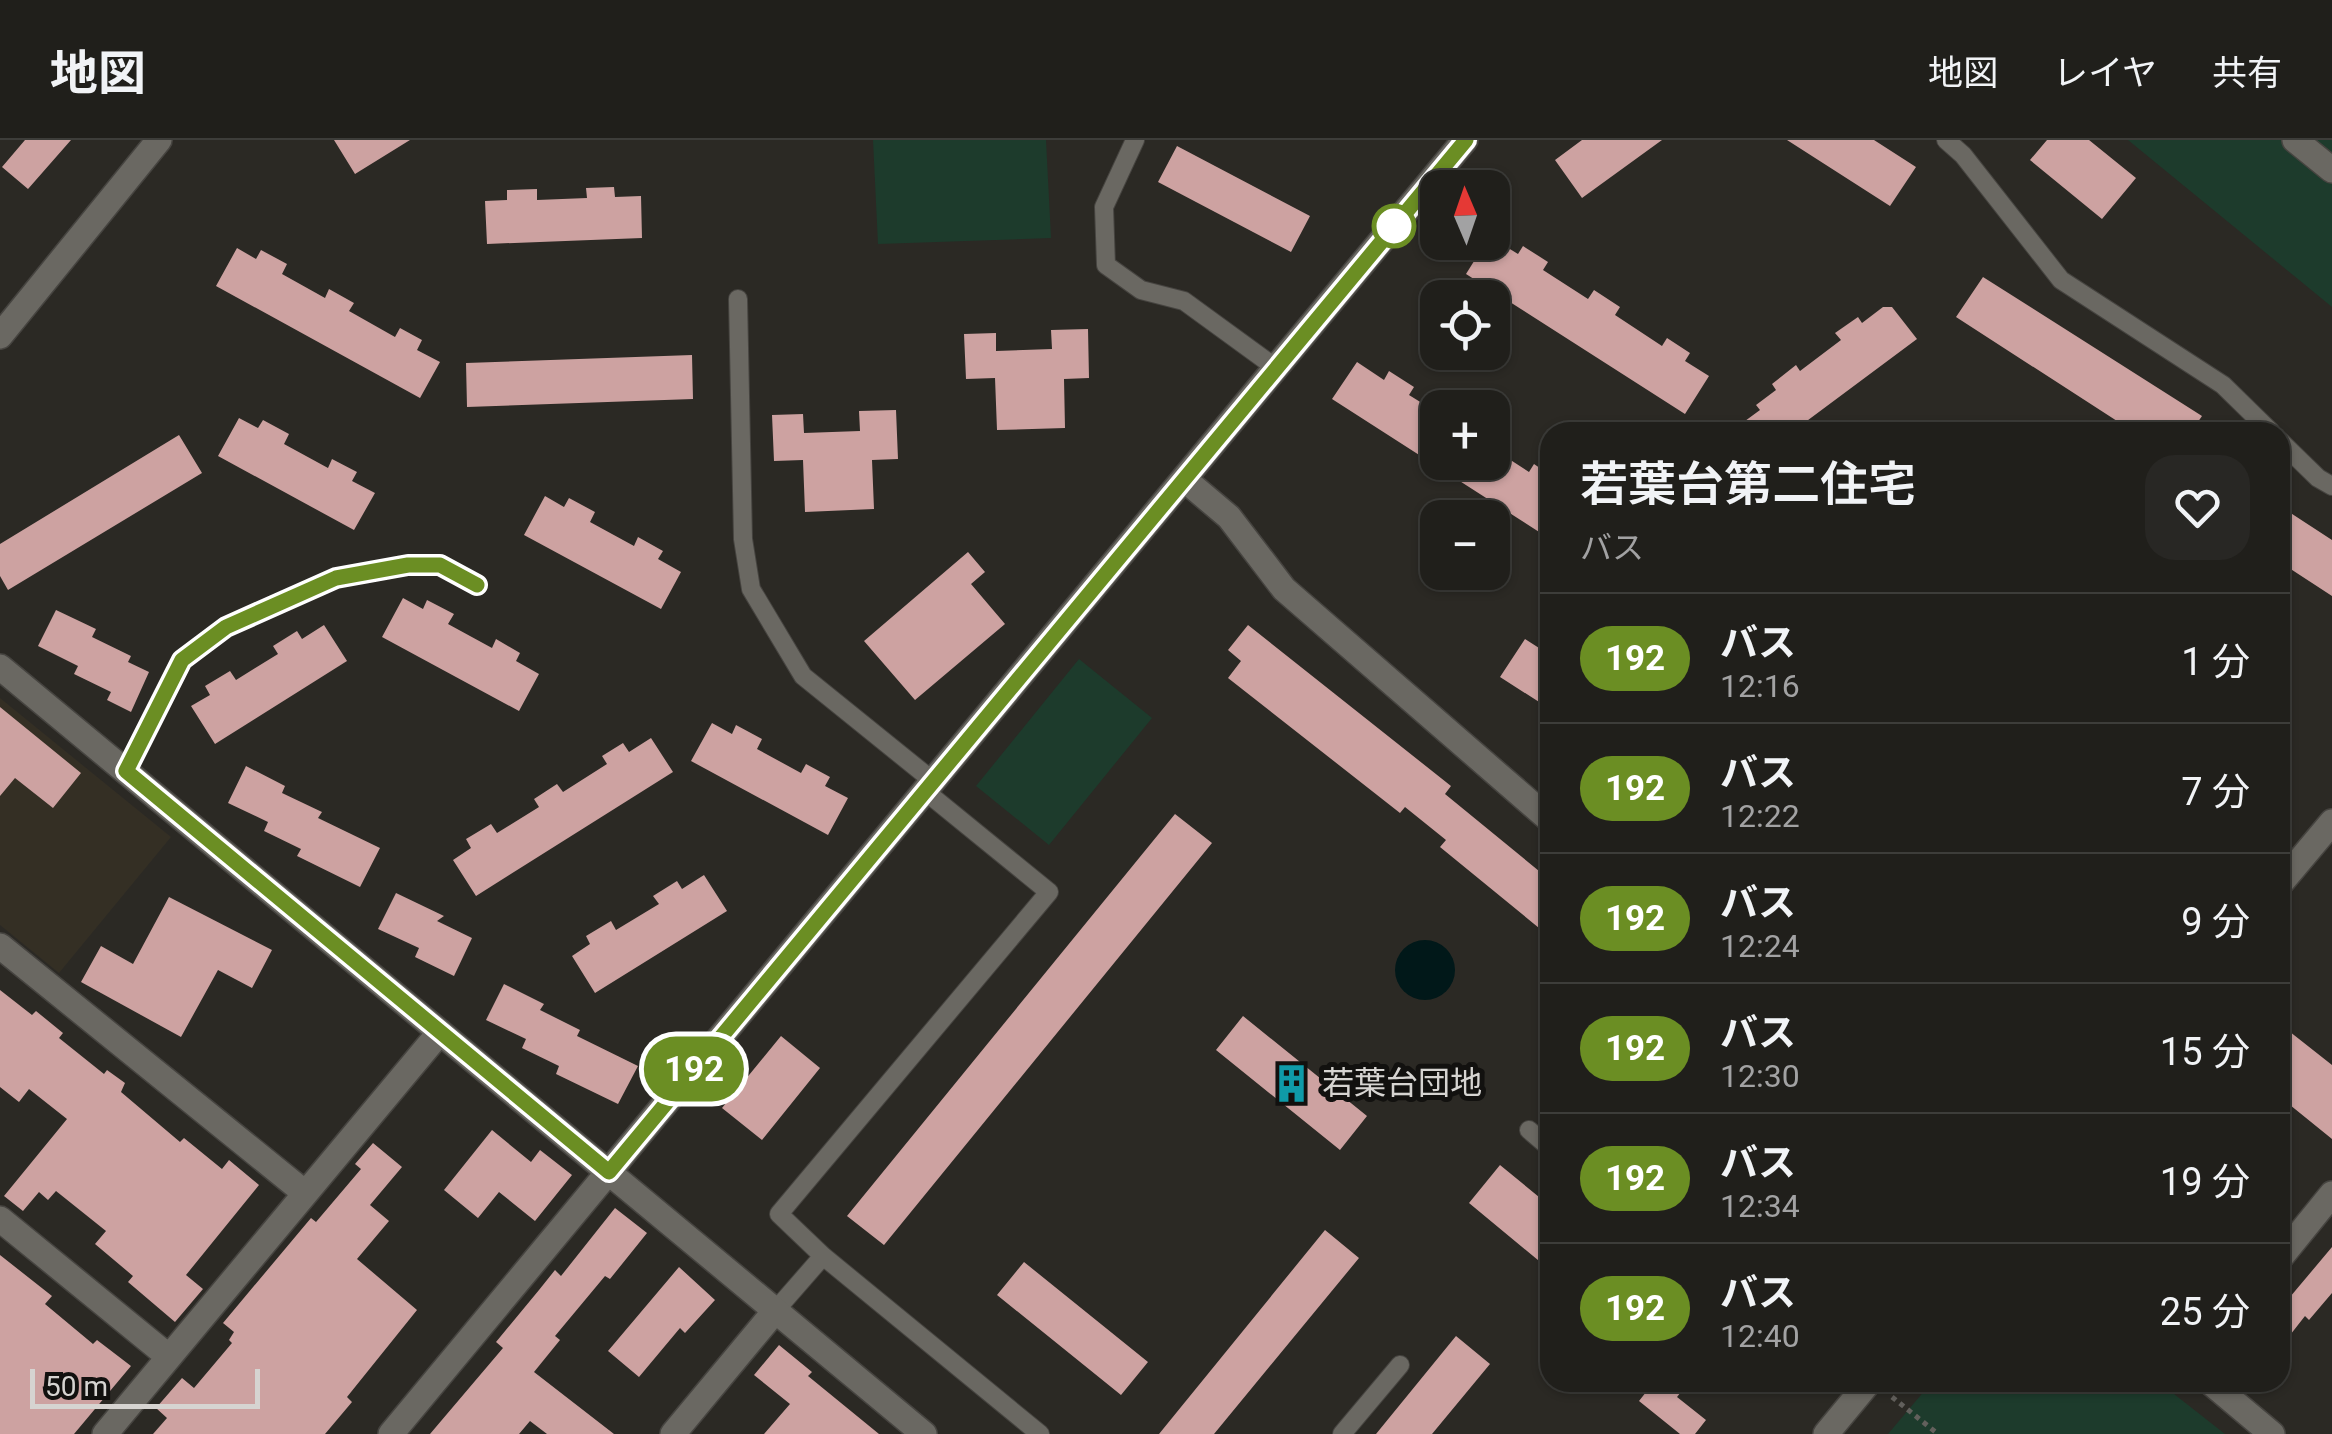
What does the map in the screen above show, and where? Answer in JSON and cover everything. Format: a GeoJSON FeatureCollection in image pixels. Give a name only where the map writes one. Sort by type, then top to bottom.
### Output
{"type":"FeatureCollection","features":[{"type":"Feature","properties":{"kind":"street"},"geometry":{"type":"LineString","coordinates":[[0,336],[159,140]]}},
{"type":"Feature","properties":{"kind":"street"},"geometry":{"type":"LineString","coordinates":[[391,1434],[1466,140]]}},
{"type":"Feature","properties":{"kind":"street"},"geometry":{"type":"LineString","coordinates":[[2295,140],[2332,170]]}},
{"type":"Feature","properties":{"kind":"street"},"geometry":{"type":"LineString","coordinates":[[1184,479],[1228,517],[1284,589],[1540,811]]}},
{"type":"Feature","properties":{"kind":"street"},"geometry":{"type":"LineString","coordinates":[[0,667],[924,1434]]}},
{"type":"Feature","properties":{"kind":"street"},"geometry":{"type":"LineString","coordinates":[[2290,872],[2332,822]]}},
{"type":"Feature","properties":{"kind":"street"},"geometry":{"type":"LineString","coordinates":[[0,946],[305,1194]]}},
{"type":"Feature","properties":{"kind":"street"},"geometry":{"type":"LineString","coordinates":[[105,1434],[440,1032]]}},
{"type":"Feature","properties":{"kind":"street"},"geometry":{"type":"LineString","coordinates":[[2290,1247],[2330,1201]]}},
{"type":"Feature","properties":{"kind":"street"},"geometry":{"type":"LineString","coordinates":[[0,1219],[169,1357]]}},
{"type":"Feature","properties":{"kind":"street"},"geometry":{"type":"LineString","coordinates":[[674,1434],[775,1311]]}},
{"type":"Feature","properties":{"kind":"street"},"geometry":{"type":"LineString","coordinates":[[1826,1434],[1873,1392]]}},
{"type":"Feature","properties":{"kind":"street"},"geometry":{"type":"LineString","coordinates":[[2222,1392],[2272,1434]]}},
{"type":"Feature","properties":{"kind":"lane"},"geometry":{"type":"LineString","coordinates":[[1135,140],[1104,207],[1106,265],[1140,290],[1184,301],[1276,368]]}},
{"type":"Feature","properties":{"kind":"lane"},"geometry":{"type":"LineString","coordinates":[[1946,140],[1964,155],[2061,280],[2222,385],[2261,422]]}},
{"type":"Feature","properties":{"kind":"lane"},"geometry":{"type":"LineString","coordinates":[[738,299],[743,539],[750,588],[802,676],[1049,892],[780,1214],[823,1256],[1040,1434]]}},
{"type":"Feature","properties":{"kind":"lane"},"geometry":{"type":"LineString","coordinates":[[2290,451],[2332,486]]}},
{"type":"Feature","properties":{"kind":"lane"},"geometry":{"type":"LineString","coordinates":[[126,771],[182,660],[226,627],[336,578],[390,568],[440,565],[477,585]]}},
{"type":"Feature","properties":{"kind":"lane"},"geometry":{"type":"LineString","coordinates":[[1529,1130],[1540,1139]]}},
{"type":"Feature","properties":{"kind":"lane"},"geometry":{"type":"LineString","coordinates":[[775,1311],[823,1256]]}},
{"type":"Feature","properties":{"kind":"lane"},"geometry":{"type":"LineString","coordinates":[[1342,1434],[1400,1366]]}},
{"type":"Feature","properties":{"kind":"path"},"geometry":{"type":"LineString","coordinates":[[1883,1392],[1938,1434]]}},
{"type":"Feature","properties":{"kind":"shaded area"},"geometry":{"type":"Polygon","coordinates":[[[0,698],[171,837],[59,973],[0,925],[0,698]]]}},
{"type":"Feature","properties":{"kind":"green space"},"geometry":{"type":"Polygon","coordinates":[[[873,140],[1046,140],[1051,238],[878,244],[873,140]]]}},
{"type":"Feature","properties":{"kind":"green space"},"geometry":{"type":"Polygon","coordinates":[[[2128,140],[2332,140],[2332,307],[2128,140]]]}},
{"type":"Feature","properties":{"kind":"green space"},"geometry":{"type":"Polygon","coordinates":[[[1079,659],[1152,718],[1049,845],[976,786],[1079,659]]]}},
{"type":"Feature","properties":{"kind":"green space"},"geometry":{"type":"Polygon","coordinates":[[[1923,1392],[2171,1392],[2225,1434],[1888,1434],[1923,1392]]]}},
{"type":"Feature","properties":{"kind":"water"},"geometry":{"type":"Polygon","coordinates":[[[1425,940],[1446,949],[1455,970],[1446,991],[1425,1000],[1404,991],[1395,970],[1404,949],[1425,940]]]}},
{"type":"Feature","properties":{"kind":"building"},"geometry":{"type":"Polygon","coordinates":[[[25,140],[71,140],[28,189],[2,167],[25,140]]]}},
{"type":"Feature","properties":{"kind":"building"},"geometry":{"type":"Polygon","coordinates":[[[334,140],[410,140],[355,174],[334,140]]]}},
{"type":"Feature","properties":{"kind":"building"},"geometry":{"type":"Polygon","coordinates":[[[1582,140],[1662,140],[1582,198],[1555,160],[1582,140]]]}},
{"type":"Feature","properties":{"kind":"building"},"geometry":{"type":"Polygon","coordinates":[[[1787,140],[1874,140],[1916,167],[1890,206],[1787,140]]]}},
{"type":"Feature","properties":{"kind":"building"},"geometry":{"type":"Polygon","coordinates":[[[2047,140],[2089,140],[2136,178],[2102,219],[2030,160],[2047,140]]]}},
{"type":"Feature","properties":{"kind":"building"},"geometry":{"type":"Polygon","coordinates":[[[1177,146],[1310,216],[1291,252],[1158,182],[1177,146]]]}},
{"type":"Feature","properties":{"kind":"building"},"geometry":{"type":"Polygon","coordinates":[[[614,187],[615,197],[641,196],[642,238],[487,244],[485,201],[507,200],[507,190],[537,189],[537,200],[587,198],[586,188],[614,187]]]}},
{"type":"Feature","properties":{"kind":"building"},"geometry":{"type":"Polygon","coordinates":[[[1523,246],[1548,262],[1543,270],[1588,299],[1594,290],[1620,307],[1615,315],[1662,346],[1667,338],[1690,353],[1685,361],[1709,376],[1685,414],[1510,302],[1510,280],[1475,280],[1466,274],[1475,260],[1510,260],[1510,249],[1518,254],[1523,246]]]}},
{"type":"Feature","properties":{"kind":"building"},"geometry":{"type":"Polygon","coordinates":[[[237,248],[256,259],[261,250],[287,264],[282,274],[325,298],[329,289],[354,303],[349,311],[395,337],[400,328],[422,340],[417,350],[440,362],[420,398],[216,286],[237,248]]]}},
{"type":"Feature","properties":{"kind":"building"},"geometry":{"type":"Polygon","coordinates":[[[1983,277],[2202,416],[2198,422],[2119,422],[1956,317],[1983,277]]]}},
{"type":"Feature","properties":{"kind":"building"},"geometry":{"type":"Polygon","coordinates":[[[1883,307],[1892,307],[1917,339],[1805,422],[1744,422],[1760,410],[1756,405],[1776,390],[1772,384],[1796,365],[1800,371],[1841,340],[1835,333],[1858,317],[1862,323],[1883,307]]]}},
{"type":"Feature","properties":{"kind":"building"},"geometry":{"type":"Polygon","coordinates":[[[1088,329],[1089,378],[1064,379],[1065,428],[997,430],[995,378],[966,379],[964,334],[996,333],[996,351],[1052,349],[1051,330],[1088,329]]]}},
{"type":"Feature","properties":{"kind":"building"},"geometry":{"type":"Polygon","coordinates":[[[692,355],[693,399],[467,407],[466,363],[692,355]]]}},
{"type":"Feature","properties":{"kind":"building"},"geometry":{"type":"Polygon","coordinates":[[[1357,362],[1384,380],[1389,371],[1414,387],[1409,395],[1420,402],[1420,456],[1332,399],[1357,362]]]}},
{"type":"Feature","properties":{"kind":"building"},"geometry":{"type":"Polygon","coordinates":[[[896,410],[898,459],[872,460],[874,509],[805,512],[803,460],[774,461],[772,415],[803,414],[804,433],[860,431],[859,411],[896,410]]]}},
{"type":"Feature","properties":{"kind":"building"},"geometry":{"type":"Polygon","coordinates":[[[239,418],[258,428],[263,420],[289,434],[284,444],[328,468],[332,459],[357,472],[352,481],[375,493],[354,530],[218,456],[239,418]]]}},
{"type":"Feature","properties":{"kind":"building"},"geometry":{"type":"Polygon","coordinates":[[[179,435],[202,473],[8,590],[0,576],[0,544],[179,435]]]}},
{"type":"Feature","properties":{"kind":"building"},"geometry":{"type":"Polygon","coordinates":[[[1510,460],[1529,472],[1534,464],[1540,468],[1540,533],[1510,513],[1510,500],[1489,500],[1458,480],[1510,480],[1510,460]]]}},
{"type":"Feature","properties":{"kind":"building"},"geometry":{"type":"Polygon","coordinates":[[[545,496],[564,507],[569,498],[595,512],[590,522],[634,546],[638,537],[663,551],[658,559],[681,572],[661,609],[524,535],[545,496]]]}},
{"type":"Feature","properties":{"kind":"building"},"geometry":{"type":"Polygon","coordinates":[[[2290,513],[2332,540],[2332,596],[2290,569],[2290,513]]]}},
{"type":"Feature","properties":{"kind":"building"},"geometry":{"type":"Polygon","coordinates":[[[968,552],[985,572],[971,584],[1005,624],[915,700],[864,641],[968,552]]]}},
{"type":"Feature","properties":{"kind":"building"},"geometry":{"type":"Polygon","coordinates":[[[403,598],[423,609],[427,600],[454,614],[448,624],[492,648],[496,639],[520,653],[516,661],[539,674],[519,711],[382,637],[403,598]]]}},
{"type":"Feature","properties":{"kind":"building"},"geometry":{"type":"Polygon","coordinates":[[[56,610],[96,629],[92,637],[131,656],[128,662],[149,672],[131,712],[107,700],[111,692],[74,674],[78,666],[38,646],[56,610]]]}},
{"type":"Feature","properties":{"kind":"building"},"geometry":{"type":"Polygon","coordinates":[[[324,625],[347,661],[215,744],[191,706],[210,695],[205,686],[230,671],[236,680],[278,654],[273,646],[297,631],[302,639],[324,625]]]}},
{"type":"Feature","properties":{"kind":"building"},"geometry":{"type":"Polygon","coordinates":[[[1248,625],[1451,786],[1445,794],[1540,872],[1540,929],[1440,847],[1446,840],[1405,807],[1400,813],[1228,678],[1241,661],[1228,650],[1248,625]]]}},
{"type":"Feature","properties":{"kind":"building"},"geometry":{"type":"Polygon","coordinates":[[[1525,639],[1540,649],[1540,703],[1500,677],[1525,639]]]}},
{"type":"Feature","properties":{"kind":"building"},"geometry":{"type":"Polygon","coordinates":[[[0,707],[81,773],[53,808],[15,778],[0,796],[0,707]]]}},
{"type":"Feature","properties":{"kind":"building"},"geometry":{"type":"Polygon","coordinates":[[[712,723],[732,734],[736,725],[762,739],[757,749],[801,773],[806,764],[830,777],[825,786],[848,798],[828,835],[691,761],[712,723]]]}},
{"type":"Feature","properties":{"kind":"building"},"geometry":{"type":"Polygon","coordinates":[[[651,738],[673,772],[476,896],[453,860],[471,848],[466,839],[491,824],[497,833],[539,807],[534,799],[557,784],[563,792],[607,764],[602,756],[623,743],[629,752],[651,738]]]}},
{"type":"Feature","properties":{"kind":"building"},"geometry":{"type":"Polygon","coordinates":[[[246,766],[285,786],[282,793],[322,812],[318,818],[380,848],[360,887],[297,856],[301,849],[264,831],[268,822],[228,803],[246,766]]]}},
{"type":"Feature","properties":{"kind":"building"},"geometry":{"type":"Polygon","coordinates":[[[1175,814],[1212,843],[884,1245],[847,1216],[1175,814]]]}},
{"type":"Feature","properties":{"kind":"building"},"geometry":{"type":"Polygon","coordinates":[[[704,875],[727,911],[595,993],[572,956],[590,944],[586,936],[611,921],[616,930],[659,904],[653,896],[677,881],[682,889],[704,875]]]}},
{"type":"Feature","properties":{"kind":"building"},"geometry":{"type":"Polygon","coordinates":[[[396,893],[444,916],[437,921],[472,938],[454,976],[415,957],[419,948],[378,929],[396,893]]]}},
{"type":"Feature","properties":{"kind":"building"},"geometry":{"type":"Polygon","coordinates":[[[169,897],[272,950],[252,988],[218,970],[181,1037],[81,982],[101,946],[133,964],[169,897]]]}},
{"type":"Feature","properties":{"kind":"building"},"geometry":{"type":"Polygon","coordinates":[[[504,984],[544,1004],[540,1010],[580,1030],[577,1036],[638,1066],[618,1104],[556,1074],[559,1066],[522,1048],[526,1039],[486,1020],[504,984]]]}},
{"type":"Feature","properties":{"kind":"building"},"geometry":{"type":"Polygon","coordinates":[[[0,990],[32,1015],[36,1011],[63,1033],[59,1038],[104,1074],[107,1070],[125,1083],[121,1092],[180,1142],[184,1138],[222,1169],[229,1160],[259,1185],[186,1275],[203,1289],[175,1322],[128,1282],[133,1276],[95,1244],[106,1231],[56,1191],[48,1200],[39,1192],[23,1211],[4,1196],[67,1119],[29,1089],[19,1102],[0,1087],[0,990]]]}},
{"type":"Feature","properties":{"kind":"building","name":"若葉台団地"},"geometry":{"type":"Polygon","coordinates":[[[1243,1016],[1367,1116],[1340,1150],[1216,1050],[1243,1016]]]}},
{"type":"Feature","properties":{"kind":"building"},"geometry":{"type":"Polygon","coordinates":[[[2290,1032],[2332,1065],[2332,1139],[2290,1105],[2290,1032]]]}},
{"type":"Feature","properties":{"kind":"building"},"geometry":{"type":"Polygon","coordinates":[[[781,1036],[820,1068],[762,1140],[722,1108],[781,1036]]]}},
{"type":"Feature","properties":{"kind":"building"},"geometry":{"type":"Polygon","coordinates":[[[492,1130],[531,1162],[540,1150],[572,1175],[535,1221],[499,1192],[478,1218],[444,1190],[492,1130]]]}},
{"type":"Feature","properties":{"kind":"building"},"geometry":{"type":"Polygon","coordinates":[[[373,1143],[402,1167],[370,1205],[389,1221],[357,1259],[417,1310],[347,1397],[352,1402],[325,1434],[153,1434],[167,1418],[156,1408],[182,1378],[194,1388],[232,1343],[229,1340],[234,1332],[223,1323],[311,1218],[316,1222],[361,1169],[355,1164],[373,1143]]]}},
{"type":"Feature","properties":{"kind":"building"},"geometry":{"type":"Polygon","coordinates":[[[1500,1165],[1540,1198],[1540,1262],[1469,1203],[1500,1165]]]}},
{"type":"Feature","properties":{"kind":"building"},"geometry":{"type":"Polygon","coordinates":[[[615,1208],[647,1233],[610,1279],[605,1276],[555,1336],[560,1340],[534,1372],[614,1434],[547,1434],[530,1421],[519,1434],[430,1434],[503,1348],[496,1342],[555,1270],[561,1276],[615,1208]]]}},
{"type":"Feature","properties":{"kind":"building"},"geometry":{"type":"Polygon","coordinates":[[[1325,1230],[1359,1258],[1214,1434],[1159,1434],[1325,1230]]]}},
{"type":"Feature","properties":{"kind":"building"},"geometry":{"type":"Polygon","coordinates":[[[2332,1247],[2332,1293],[2290,1335],[2290,1297],[2332,1247]]]}},
{"type":"Feature","properties":{"kind":"building"},"geometry":{"type":"Polygon","coordinates":[[[0,1255],[52,1296],[45,1304],[93,1344],[97,1340],[131,1366],[74,1434],[0,1434],[0,1255]]]}},
{"type":"Feature","properties":{"kind":"building"},"geometry":{"type":"Polygon","coordinates":[[[1024,1262],[1148,1362],[1121,1395],[997,1295],[1024,1262]]]}},
{"type":"Feature","properties":{"kind":"building"},"geometry":{"type":"Polygon","coordinates":[[[679,1267],[715,1300],[685,1333],[680,1328],[639,1377],[608,1351],[679,1267]]]}},
{"type":"Feature","properties":{"kind":"building"},"geometry":{"type":"Polygon","coordinates":[[[1456,1336],[1490,1364],[1432,1434],[1376,1434],[1456,1336]]]}},
{"type":"Feature","properties":{"kind":"building"},"geometry":{"type":"Polygon","coordinates":[[[779,1345],[812,1372],[808,1376],[879,1434],[764,1434],[790,1404],[754,1375],[779,1345]]]}},
{"type":"Feature","properties":{"kind":"building"},"geometry":{"type":"Polygon","coordinates":[[[1646,1392],[1681,1392],[1677,1397],[1706,1420],[1695,1434],[1680,1434],[1639,1401],[1646,1392]]]}},
{"type":"Feature","properties":{"kind":"bus line","name":"192"},"geometry":{"type":"LineString","coordinates":[[477,585],[440,565],[408,565],[336,578],[226,627],[182,660],[126,771],[609,1172],[1466,140]]}},
{"type":"Feature","properties":{"kind":"place","name":"若葉台団地"},"geometry":{"type":"Point","coordinates":[1292,1083]}}]}
